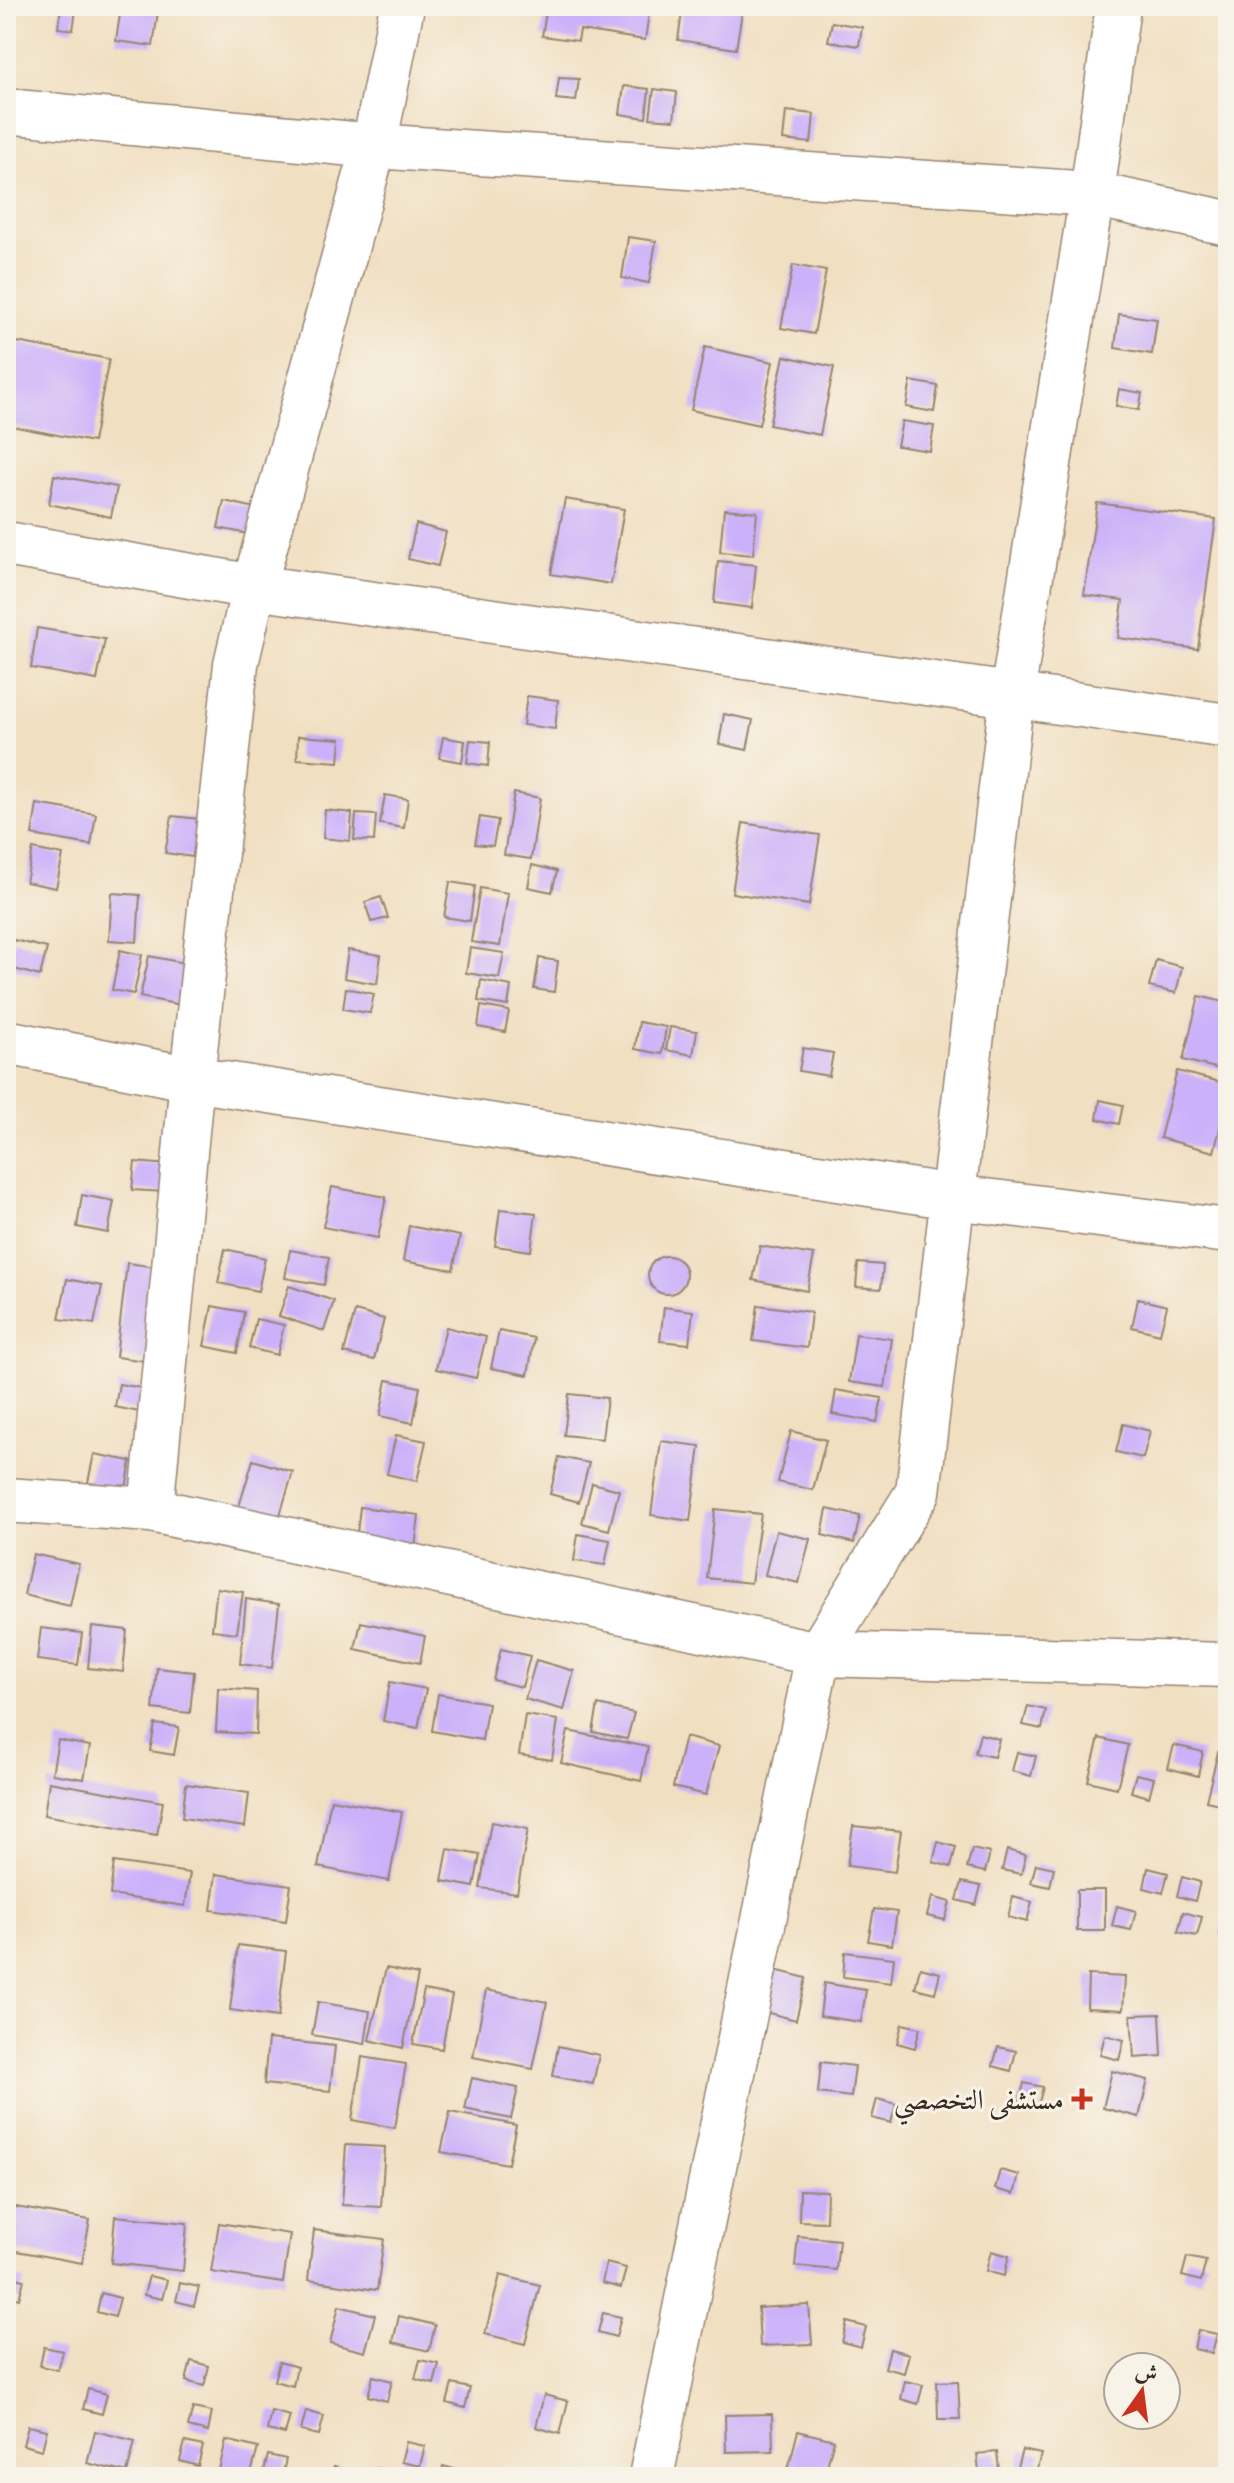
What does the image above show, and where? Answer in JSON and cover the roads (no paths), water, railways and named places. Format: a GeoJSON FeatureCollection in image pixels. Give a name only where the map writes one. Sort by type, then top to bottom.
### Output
{"type":"FeatureCollection","features":[{"type":"Feature","properties":{"kind":"street"},"geometry":{"type":"LineString","coordinates":[[151,1510],[236,664],[254,587],[374,146],[402,6]]}},
{"type":"Feature","properties":{"kind":"street"},"geometry":{"type":"LineString","coordinates":[[651,2477],[818,1654],[918,1492],[1012,695],[1092,194],[1118,6]]}},
{"type":"Feature","properties":{"kind":"street"},"geometry":{"type":"LineString","coordinates":[[6,111],[374,146],[1092,194],[1228,223]]}},
{"type":"Feature","properties":{"kind":"street"},"geometry":{"type":"LineString","coordinates":[[6,544],[254,587],[1228,726]]}},
{"type":"Feature","properties":{"kind":"street"},"geometry":{"type":"LineString","coordinates":[[6,1042],[192,1079],[953,1197],[1228,1231]]}},
{"type":"Feature","properties":{"kind":"street"},"geometry":{"type":"LineString","coordinates":[[6,1500],[151,1510],[818,1654],[1228,1665]]}},
{"type":"Feature","properties":{"kind":"place","name":"مستشفى التخصصي"},"geometry":{"type":"Point","coordinates":[1082,2099]}}]}
